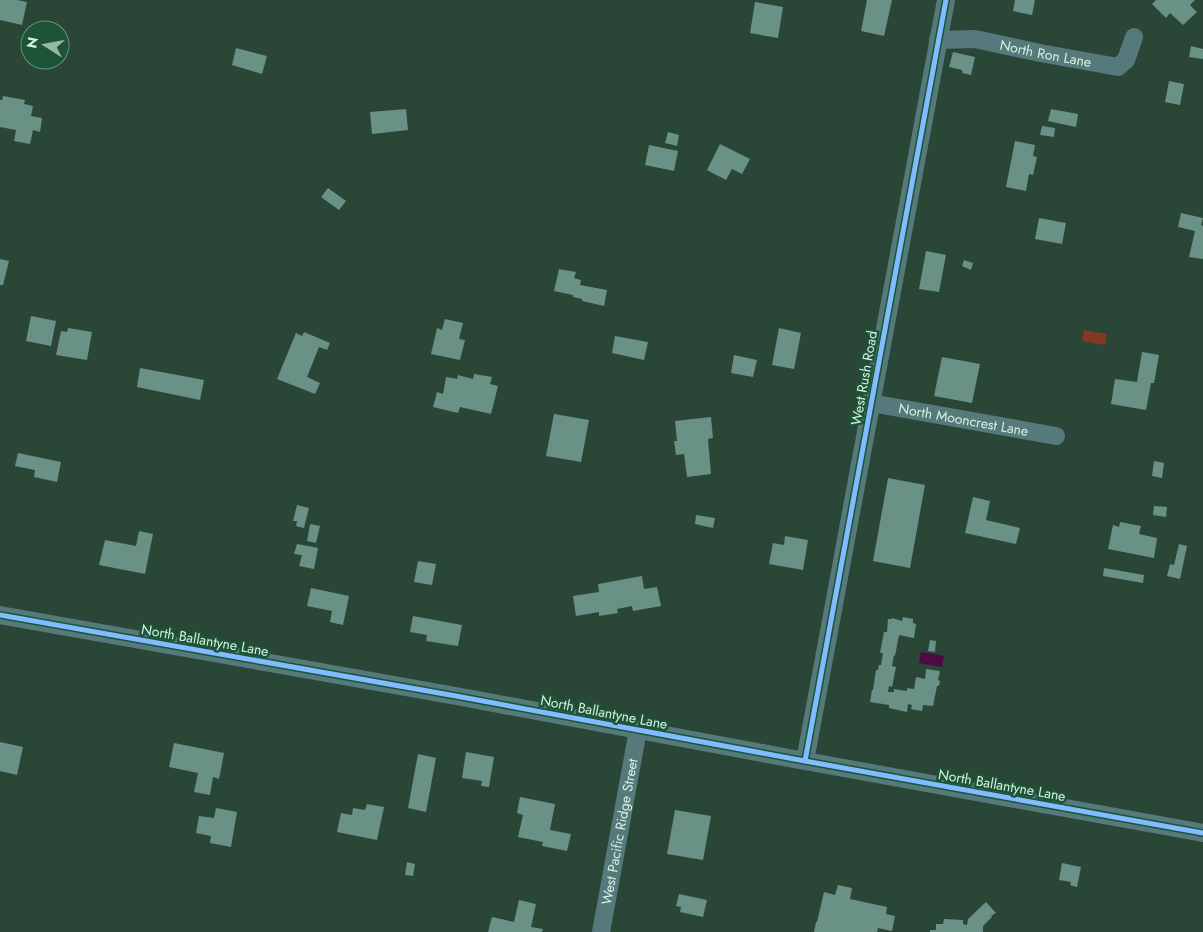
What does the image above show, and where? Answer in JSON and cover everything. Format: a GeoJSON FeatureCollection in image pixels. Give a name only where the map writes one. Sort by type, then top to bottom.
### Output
{"type":"FeatureCollection","features":[{"type":"Feature","properties":{"kind":"street","name":"West Rush Road"},"geometry":{"type":"LineString","coordinates":[[805,761],[946,0]]}},
{"type":"Feature","properties":{"kind":"street","name":"North Ron Lane"},"geometry":{"type":"LineString","coordinates":[[938,40],[975,39],[1040,53],[1118,66],[1126,60],[1134,37]]}},
{"type":"Feature","properties":{"kind":"street","name":"North Mooncrest Lane"},"geometry":{"type":"LineString","coordinates":[[872,403],[1056,436]]}},
{"type":"Feature","properties":{"kind":"street","name":"North Ballantyne Lane"},"geometry":{"type":"LineString","coordinates":[[0,615],[456,696],[1203,833]]}},
{"type":"Feature","properties":{"kind":"street","name":"West Pacific Ridge Street"},"geometry":{"type":"LineString","coordinates":[[601,932],[638,730]]}},
{"type":"Feature","properties":{"kind":"shaded area"},"geometry":{"type":"Polygon","coordinates":[[[1084,330],[1107,334],[1105,345],[1082,341],[1084,330]]]}},
{"type":"Feature","properties":{"kind":"shaded area"},"geometry":{"type":"Polygon","coordinates":[[[921,652],[944,656],[942,667],[919,663],[921,652]]]}},
{"type":"Feature","properties":{"kind":"building"},"geometry":{"type":"Polygon","coordinates":[[[0,0],[27,2],[23,20],[20,20],[20,25],[0,20],[0,0]]]}},
{"type":"Feature","properties":{"kind":"building"},"geometry":{"type":"Polygon","coordinates":[[[867,0],[892,0],[884,36],[861,31],[867,0]]]}},
{"type":"Feature","properties":{"kind":"building"},"geometry":{"type":"Polygon","coordinates":[[[1015,0],[1035,0],[1032,15],[1013,11],[1015,0]]]}},
{"type":"Feature","properties":{"kind":"building"},"geometry":{"type":"Polygon","coordinates":[[[1156,0],[1195,0],[1190,5],[1197,12],[1183,25],[1170,13],[1166,18],[1152,4],[1156,0]]]}},
{"type":"Feature","properties":{"kind":"building"},"geometry":{"type":"Polygon","coordinates":[[[755,2],[783,7],[778,38],[750,33],[755,2]]]}},
{"type":"Feature","properties":{"kind":"building"},"geometry":{"type":"Polygon","coordinates":[[[1191,46],[1203,49],[1203,59],[1189,57],[1191,46]]]}},
{"type":"Feature","properties":{"kind":"building"},"geometry":{"type":"Polygon","coordinates":[[[236,48],[267,56],[262,74],[232,65],[236,48]]]}},
{"type":"Feature","properties":{"kind":"building"},"geometry":{"type":"Polygon","coordinates":[[[953,52],[975,57],[971,75],[962,73],[962,70],[949,67],[953,52]]]}},
{"type":"Feature","properties":{"kind":"building"},"geometry":{"type":"Polygon","coordinates":[[[1169,81],[1184,84],[1180,105],[1165,102],[1169,81]]]}},
{"type":"Feature","properties":{"kind":"building"},"geometry":{"type":"Polygon","coordinates":[[[3,96],[25,100],[24,104],[33,106],[31,116],[42,118],[40,132],[33,130],[30,144],[14,141],[16,130],[0,127],[0,100],[2,100],[3,96]]]}},
{"type":"Feature","properties":{"kind":"building"},"geometry":{"type":"Polygon","coordinates":[[[406,109],[408,130],[372,134],[370,112],[406,109]]]}},
{"type":"Feature","properties":{"kind":"building"},"geometry":{"type":"Polygon","coordinates":[[[1051,109],[1078,114],[1076,127],[1048,121],[1051,109]]]}},
{"type":"Feature","properties":{"kind":"building"},"geometry":{"type":"Polygon","coordinates":[[[1042,126],[1055,128],[1054,137],[1040,135],[1042,126]]]}},
{"type":"Feature","properties":{"kind":"building"},"geometry":{"type":"Polygon","coordinates":[[[668,132],[679,135],[677,146],[665,143],[668,132]]]}},
{"type":"Feature","properties":{"kind":"building"},"geometry":{"type":"Polygon","coordinates":[[[1015,141],[1035,145],[1033,156],[1037,157],[1033,175],[1029,174],[1026,191],[1006,187],[1015,141]]]}},
{"type":"Feature","properties":{"kind":"building"},"geometry":{"type":"Polygon","coordinates":[[[720,144],[750,159],[742,174],[732,169],[726,180],[707,170],[720,144]]]}},
{"type":"Feature","properties":{"kind":"building"},"geometry":{"type":"Polygon","coordinates":[[[649,145],[678,151],[674,171],[645,165],[649,145]]]}},
{"type":"Feature","properties":{"kind":"building"},"geometry":{"type":"Polygon","coordinates":[[[328,188],[346,201],[339,210],[321,197],[328,188]]]}},
{"type":"Feature","properties":{"kind":"building"},"geometry":{"type":"Polygon","coordinates":[[[1181,213],[1203,218],[1201,225],[1203,226],[1203,259],[1189,257],[1195,231],[1178,227],[1181,213]]]}},
{"type":"Feature","properties":{"kind":"building"},"geometry":{"type":"Polygon","coordinates":[[[1039,218],[1066,223],[1062,244],[1035,239],[1039,218]]]}},
{"type":"Feature","properties":{"kind":"building"},"geometry":{"type":"Polygon","coordinates":[[[926,251],[946,255],[939,292],[919,289],[926,251]]]}},
{"type":"Feature","properties":{"kind":"building"},"geometry":{"type":"Polygon","coordinates":[[[0,259],[9,261],[3,285],[0,285],[0,259]]]}},
{"type":"Feature","properties":{"kind":"building"},"geometry":{"type":"Polygon","coordinates":[[[964,260],[973,263],[971,270],[962,266],[964,260]]]}},
{"type":"Feature","properties":{"kind":"building"},"geometry":{"type":"Polygon","coordinates":[[[559,269],[576,272],[574,278],[581,280],[580,285],[607,290],[604,306],[582,301],[582,299],[573,297],[573,295],[554,291],[559,269]]]}},
{"type":"Feature","properties":{"kind":"building"},"geometry":{"type":"Polygon","coordinates":[[[31,316],[56,321],[51,346],[26,341],[31,316]]]}},
{"type":"Feature","properties":{"kind":"building"},"geometry":{"type":"Polygon","coordinates":[[[445,319],[463,323],[459,339],[465,340],[460,360],[431,354],[437,328],[442,330],[445,319]]]}},
{"type":"Feature","properties":{"kind":"building"},"geometry":{"type":"Polygon","coordinates":[[[68,328],[92,332],[87,360],[56,355],[61,331],[67,332],[68,328]]]}},
{"type":"Feature","properties":{"kind":"building"},"geometry":{"type":"Polygon","coordinates":[[[779,328],[801,333],[794,369],[772,365],[779,328]]]}},
{"type":"Feature","properties":{"kind":"building"},"geometry":{"type":"Polygon","coordinates":[[[304,332],[330,343],[327,350],[319,347],[307,377],[320,383],[315,394],[277,379],[296,333],[302,336],[304,332]]]}},
{"type":"Feature","properties":{"kind":"building"},"geometry":{"type":"Polygon","coordinates":[[[615,336],[648,342],[644,360],[612,353],[615,336]]]}},
{"type":"Feature","properties":{"kind":"building"},"geometry":{"type":"Polygon","coordinates":[[[1142,352],[1159,355],[1154,383],[1151,383],[1146,410],[1111,404],[1115,379],[1137,382],[1142,352]]]}},
{"type":"Feature","properties":{"kind":"building"},"geometry":{"type":"Polygon","coordinates":[[[734,355],[757,360],[753,377],[731,373],[734,355]]]}},
{"type":"Feature","properties":{"kind":"building"},"geometry":{"type":"Polygon","coordinates":[[[942,357],[980,364],[972,403],[934,396],[942,357]]]}},
{"type":"Feature","properties":{"kind":"building"},"geometry":{"type":"Polygon","coordinates":[[[140,368],[204,380],[200,400],[137,387],[140,368]]]}},
{"type":"Feature","properties":{"kind":"building"},"geometry":{"type":"Polygon","coordinates":[[[474,374],[492,377],[490,384],[498,386],[491,414],[460,407],[458,413],[433,407],[437,392],[443,394],[446,377],[457,379],[458,375],[473,379],[474,374]]]}},
{"type":"Feature","properties":{"kind":"building"},"geometry":{"type":"Polygon","coordinates":[[[554,414],[589,420],[581,462],[546,456],[554,414]]]}},
{"type":"Feature","properties":{"kind":"building"},"geometry":{"type":"Polygon","coordinates":[[[711,417],[713,438],[708,439],[711,474],[687,477],[684,454],[676,455],[674,441],[677,441],[675,421],[711,417]]]}},
{"type":"Feature","properties":{"kind":"building"},"geometry":{"type":"Polygon","coordinates":[[[18,453],[61,462],[57,482],[34,477],[35,470],[15,466],[18,453]]]}},
{"type":"Feature","properties":{"kind":"building"},"geometry":{"type":"Polygon","coordinates":[[[1154,461],[1164,463],[1162,478],[1152,476],[1154,461]]]}},
{"type":"Feature","properties":{"kind":"building"},"geometry":{"type":"Polygon","coordinates":[[[888,478],[925,485],[910,568],[873,561],[888,478]]]}},
{"type":"Feature","properties":{"kind":"building"},"geometry":{"type":"Polygon","coordinates":[[[973,497],[990,501],[986,520],[1020,528],[1016,544],[965,533],[973,497]]]}},
{"type":"Feature","properties":{"kind":"building"},"geometry":{"type":"Polygon","coordinates":[[[297,505],[309,508],[304,528],[296,526],[297,521],[293,521],[297,505]]]}},
{"type":"Feature","properties":{"kind":"building"},"geometry":{"type":"Polygon","coordinates":[[[1154,506],[1167,507],[1166,517],[1153,515],[1154,506]]]}},
{"type":"Feature","properties":{"kind":"building"},"geometry":{"type":"Polygon","coordinates":[[[696,515],[715,518],[713,528],[695,524],[696,515]]]}},
{"type":"Feature","properties":{"kind":"building"},"geometry":{"type":"Polygon","coordinates":[[[1120,522],[1141,526],[1139,534],[1157,538],[1154,558],[1108,549],[1113,525],[1119,527],[1120,522]]]}},
{"type":"Feature","properties":{"kind":"building"},"geometry":{"type":"Polygon","coordinates":[[[310,524],[320,526],[316,543],[307,541],[310,524]]]}},
{"type":"Feature","properties":{"kind":"building"},"geometry":{"type":"Polygon","coordinates":[[[139,531],[153,534],[145,574],[99,565],[105,540],[136,546],[139,531]]]}},
{"type":"Feature","properties":{"kind":"building"},"geometry":{"type":"Polygon","coordinates":[[[785,536],[808,540],[803,570],[769,564],[773,543],[784,545],[785,536]]]}},
{"type":"Feature","properties":{"kind":"building"},"geometry":{"type":"Polygon","coordinates":[[[297,544],[318,548],[314,569],[299,566],[302,555],[294,554],[297,544]]]}},
{"type":"Feature","properties":{"kind":"building"},"geometry":{"type":"Polygon","coordinates":[[[1179,544],[1187,546],[1180,579],[1167,576],[1170,564],[1174,565],[1179,544]]]}},
{"type":"Feature","properties":{"kind":"building"},"geometry":{"type":"Polygon","coordinates":[[[418,561],[436,564],[432,585],[414,582],[418,561]]]}},
{"type":"Feature","properties":{"kind":"building"},"geometry":{"type":"Polygon","coordinates":[[[1104,568],[1144,575],[1143,583],[1103,576],[1104,568]]]}},
{"type":"Feature","properties":{"kind":"building"},"geometry":{"type":"Polygon","coordinates":[[[642,576],[644,589],[657,587],[661,606],[633,611],[632,606],[617,609],[618,613],[599,616],[599,612],[576,616],[573,596],[599,592],[598,584],[642,576]]]}},
{"type":"Feature","properties":{"kind":"building"},"geometry":{"type":"Polygon","coordinates":[[[311,588],[349,596],[343,625],[330,622],[332,611],[307,606],[311,588]]]}},
{"type":"Feature","properties":{"kind":"building"},"geometry":{"type":"Polygon","coordinates":[[[413,616],[462,625],[458,646],[426,641],[427,635],[410,632],[413,616]]]}},
{"type":"Feature","properties":{"kind":"building"},"geometry":{"type":"Polygon","coordinates":[[[903,617],[913,619],[913,623],[916,624],[914,638],[899,635],[892,666],[896,667],[892,687],[889,686],[888,692],[894,692],[894,689],[907,691],[907,688],[914,689],[916,677],[925,679],[926,669],[940,671],[939,686],[937,686],[933,706],[923,705],[922,711],[911,709],[912,705],[908,704],[907,712],[889,708],[889,705],[870,702],[876,670],[881,665],[883,653],[880,653],[884,632],[887,632],[888,619],[892,618],[902,621],[903,617]]]}},
{"type":"Feature","properties":{"kind":"building"},"geometry":{"type":"Polygon","coordinates":[[[930,640],[936,641],[935,652],[928,651],[930,640]]]}},
{"type":"Feature","properties":{"kind":"building"},"geometry":{"type":"Polygon","coordinates":[[[0,742],[23,747],[17,775],[0,771],[0,742]]]}},
{"type":"Feature","properties":{"kind":"building"},"geometry":{"type":"Polygon","coordinates":[[[174,743],[224,753],[219,779],[213,777],[210,795],[194,792],[198,773],[169,767],[174,743]]]}},
{"type":"Feature","properties":{"kind":"building"},"geometry":{"type":"Polygon","coordinates":[[[466,752],[494,757],[489,787],[481,786],[482,781],[462,778],[466,752]]]}},
{"type":"Feature","properties":{"kind":"building"},"geometry":{"type":"Polygon","coordinates":[[[418,754],[436,758],[426,812],[408,808],[418,754]]]}},
{"type":"Feature","properties":{"kind":"building"},"geometry":{"type":"Polygon","coordinates":[[[520,797],[555,804],[550,830],[571,834],[567,851],[542,846],[543,842],[518,837],[523,815],[517,813],[520,797]]]}},
{"type":"Feature","properties":{"kind":"building"},"geometry":{"type":"Polygon","coordinates":[[[367,804],[384,807],[377,840],[337,832],[341,813],[352,815],[353,808],[365,810],[367,804]]]}},
{"type":"Feature","properties":{"kind":"building"},"geometry":{"type":"Polygon","coordinates":[[[216,808],[237,812],[231,847],[210,843],[211,836],[196,833],[199,816],[214,818],[216,808]]]}},
{"type":"Feature","properties":{"kind":"building"},"geometry":{"type":"Polygon","coordinates":[[[675,810],[711,816],[703,860],[667,854],[675,810]]]}},
{"type":"Feature","properties":{"kind":"building"},"geometry":{"type":"Polygon","coordinates":[[[407,862],[415,864],[413,876],[405,875],[407,862]]]}},
{"type":"Feature","properties":{"kind":"building"},"geometry":{"type":"Polygon","coordinates":[[[1062,863],[1081,867],[1077,887],[1070,885],[1071,882],[1059,880],[1062,863]]]}},
{"type":"Feature","properties":{"kind":"building"},"geometry":{"type":"Polygon","coordinates":[[[838,885],[852,888],[850,899],[887,907],[886,914],[895,916],[892,931],[878,928],[877,932],[814,932],[824,892],[835,895],[838,885]]]}},
{"type":"Feature","properties":{"kind":"building"},"geometry":{"type":"Polygon","coordinates":[[[679,894],[707,900],[703,917],[680,912],[681,907],[676,906],[679,894]]]}},
{"type":"Feature","properties":{"kind":"building"},"geometry":{"type":"Polygon","coordinates":[[[519,900],[536,904],[531,927],[543,929],[542,932],[488,932],[492,917],[514,922],[519,900]]]}},
{"type":"Feature","properties":{"kind":"building"},"geometry":{"type":"Polygon","coordinates":[[[986,902],[996,913],[983,926],[983,932],[930,932],[930,930],[936,930],[936,924],[943,924],[944,919],[963,920],[963,924],[967,925],[968,919],[986,902]]]}},
{"type":"Feature","properties":{"kind":"cycle path"},"geometry":{"type":"LineString","coordinates":[[805,761],[946,0]]}},
{"type":"Feature","properties":{"kind":"cycle path"},"geometry":{"type":"LineString","coordinates":[[0,615],[456,696],[1203,833]]}}]}
